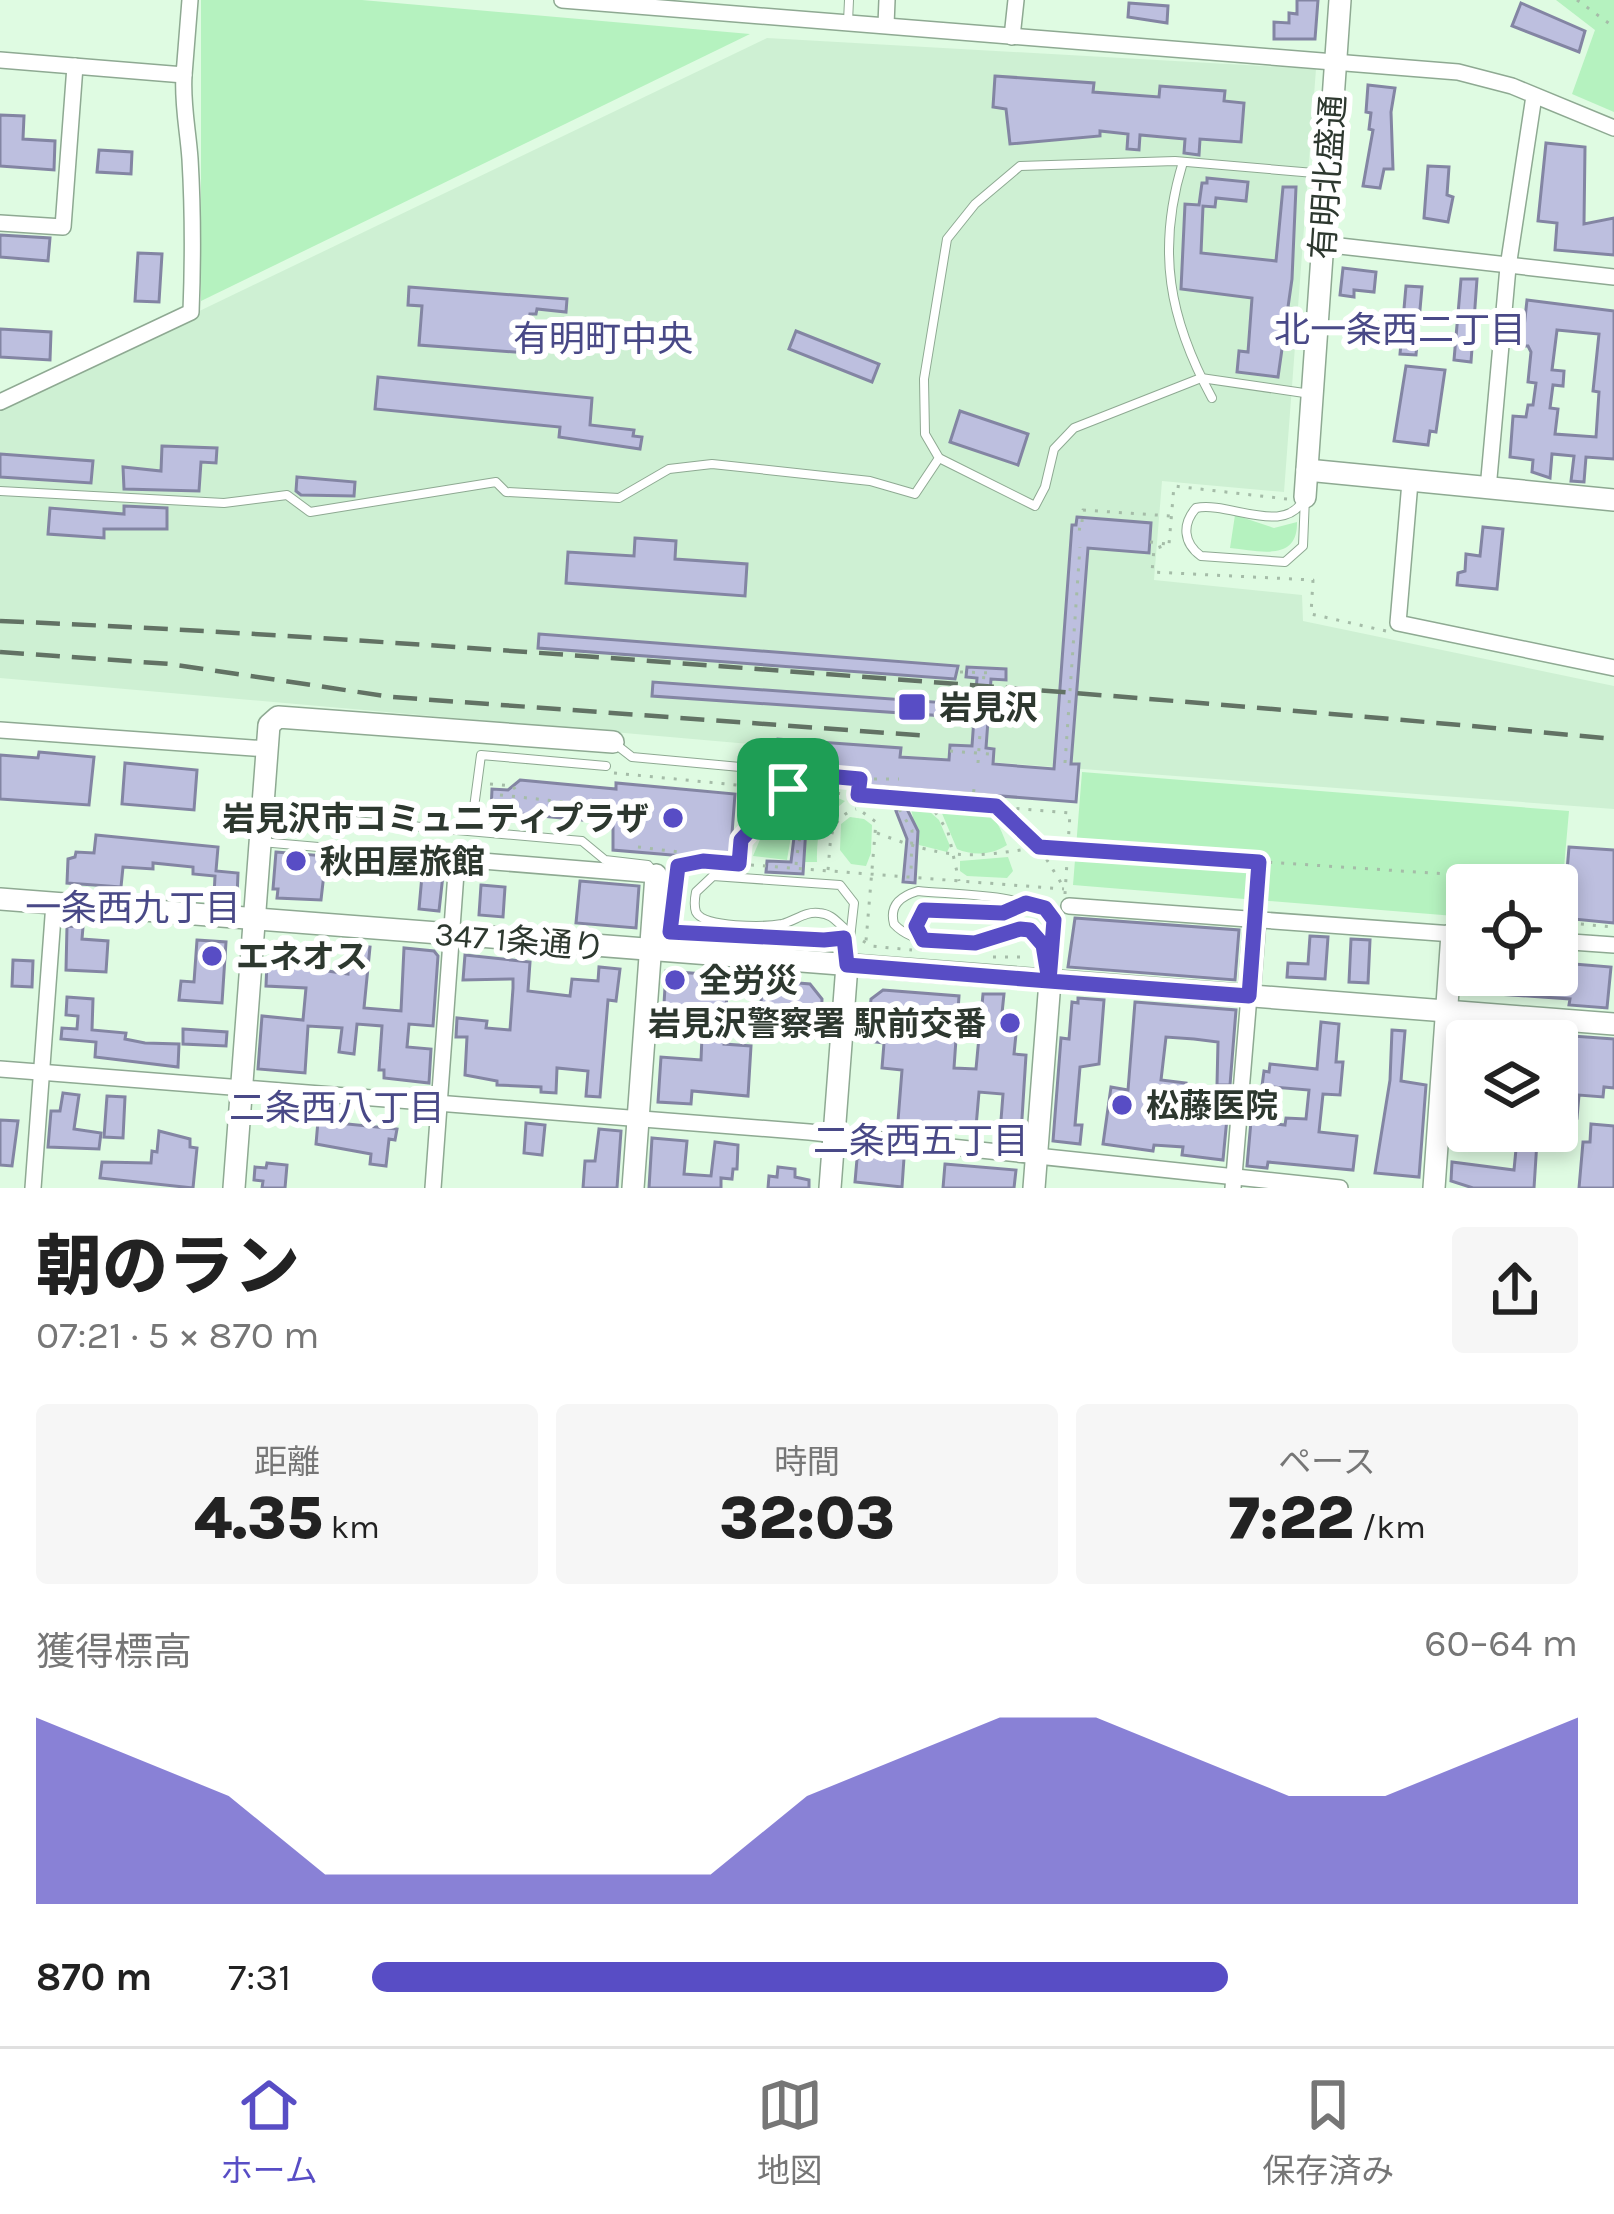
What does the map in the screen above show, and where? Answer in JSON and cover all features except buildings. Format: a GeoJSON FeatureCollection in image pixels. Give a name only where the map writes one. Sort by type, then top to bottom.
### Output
{"type":"FeatureCollection","features":[{"type":"Feature","properties":{"kind":"street"},"geometry":{"type":"LineString","coordinates":[[0,402],[191,312],[193,242],[188,130],[182,103],[190,0]]}},
{"type":"Feature","properties":{"kind":"street"},"geometry":{"type":"LineString","coordinates":[[562,0],[758,7],[848,22],[1459,72],[1614,128]]}},
{"type":"Feature","properties":{"kind":"street"},"geometry":{"type":"LineString","coordinates":[[886,25],[887,0]]}},
{"type":"Feature","properties":{"kind":"street"},"geometry":{"type":"LineString","coordinates":[[1012,37],[1016,0]]}},
{"type":"Feature","properties":{"kind":"street","name":"有明北盛通"},"geometry":{"type":"LineString","coordinates":[[1305,497],[1340,0]]}},
{"type":"Feature","properties":{"kind":"street"},"geometry":{"type":"LineString","coordinates":[[0,60],[184,74]]}},
{"type":"Feature","properties":{"kind":"street"},"geometry":{"type":"LineString","coordinates":[[0,224],[63,227],[75,66]]}},
{"type":"Feature","properties":{"kind":"street"},"geometry":{"type":"LineString","coordinates":[[1488,489],[1508,267],[1534,96]]}},
{"type":"Feature","properties":{"kind":"street"},"geometry":{"type":"LineString","coordinates":[[1322,244],[1614,277]]}},
{"type":"Feature","properties":{"kind":"street"},"geometry":{"type":"LineString","coordinates":[[1307,470],[1614,500]]}},
{"type":"Feature","properties":{"kind":"street"},"geometry":{"type":"LineString","coordinates":[[1410,482],[1398,623],[1614,668]]}},
{"type":"Feature","properties":{"kind":"street"},"geometry":{"type":"LineString","coordinates":[[234,1188],[269,725],[278,717],[482,744],[572,739],[611,757]]}},
{"type":"Feature","properties":{"kind":"street"},"geometry":{"type":"LineString","coordinates":[[0,730],[267,749]]}},
{"type":"Feature","properties":{"kind":"street"},"geometry":{"type":"LineString","coordinates":[[433,1188],[457,859],[656,875],[633,1188]]}},
{"type":"Feature","properties":{"kind":"street","name":"347 1条通り"},"geometry":{"type":"LineString","coordinates":[[0,899],[1614,1024]]}},
{"type":"Feature","properties":{"kind":"street"},"geometry":{"type":"LineString","coordinates":[[1066,899],[1255,920],[1446,933]]}},
{"type":"Feature","properties":{"kind":"street"},"geometry":{"type":"LineString","coordinates":[[33,1188],[54,903]]}},
{"type":"Feature","properties":{"kind":"street"},"geometry":{"type":"LineString","coordinates":[[1234,1182],[1255,920]]}},
{"type":"Feature","properties":{"kind":"street"},"geometry":{"type":"LineString","coordinates":[[1578,942],[1614,945]]}},
{"type":"Feature","properties":{"kind":"street"},"geometry":{"type":"LineString","coordinates":[[830,1188],[847,965]]}},
{"type":"Feature","properties":{"kind":"street"},"geometry":{"type":"LineString","coordinates":[[1034,1188],[1049,981]]}},
{"type":"Feature","properties":{"kind":"street"},"geometry":{"type":"LineString","coordinates":[[1434,1188],[1450,996]]}},
{"type":"Feature","properties":{"kind":"street"},"geometry":{"type":"LineString","coordinates":[[0,1069],[834,1134],[1234,1182],[1337,1188]]}},
{"type":"Feature","properties":{"kind":"lane"},"geometry":{"type":"LineString","coordinates":[[848,22],[849,0]]}},
{"type":"Feature","properties":{"kind":"lane"},"geometry":{"type":"LineString","coordinates":[[1312,394],[1202,378],[1074,428],[1054,449],[1035,506],[939,458],[926,434],[923,413],[930,332],[947,239],[975,204],[1020,166],[1183,162],[1328,174]]}},
{"type":"Feature","properties":{"kind":"lane"},"geometry":{"type":"LineString","coordinates":[[1183,162],[1172,197],[1169,284],[1179,324],[1212,398]]}},
{"type":"Feature","properties":{"kind":"lane"},"geometry":{"type":"LineString","coordinates":[[0,491],[224,502],[287,495],[310,512],[496,482],[506,492],[619,498],[669,469],[712,464],[870,481],[915,494],[939,458]]}},
{"type":"Feature","properties":{"kind":"lane"},"geometry":{"type":"LineString","coordinates":[[1305,497],[1303,546],[1285,562],[1201,556],[1188,543],[1187,521],[1196,508],[1275,518],[1300,508],[1305,497]]}},
{"type":"Feature","properties":{"kind":"lane"},"geometry":{"type":"LineString","coordinates":[[569,762],[572,739]]}},
{"type":"Feature","properties":{"kind":"lane"},"geometry":{"type":"LineString","coordinates":[[471,830],[482,744],[569,762],[632,757],[752,767]]}},
{"type":"Feature","properties":{"kind":"lane"},"geometry":{"type":"LineString","coordinates":[[262,813],[582,841],[605,860],[648,865],[656,875]]}},
{"type":"Feature","properties":{"kind":"lane"},"geometry":{"type":"LineString","coordinates":[[260,842],[457,859]]}},
{"type":"Feature","properties":{"kind":"lane"},"geometry":{"type":"LineString","coordinates":[[847,965],[854,903],[839,885],[713,876],[696,892],[696,911],[709,922],[772,925],[823,913],[844,928],[848,938]]}},
{"type":"Feature","properties":{"kind":"lane"},"geometry":{"type":"LineString","coordinates":[[918,891],[1045,908],[1054,920],[1049,981],[1043,945],[1030,930],[975,943],[923,940],[907,937],[894,925],[894,909],[906,895],[918,891]]}},
{"type":"Feature","properties":{"kind":"lane"},"geometry":{"type":"LineString","coordinates":[[923,940],[916,926],[924,910],[1003,913],[1026,903]]}},
{"type":"Feature","properties":{"kind":"path"},"geometry":{"type":"LineString","coordinates":[[1577,0],[1614,27]]}},
{"type":"Feature","properties":{"kind":"path"},"geometry":{"type":"LineString","coordinates":[[1082,522],[1083,510],[1172,516]]}},
{"type":"Feature","properties":{"kind":"path"},"geometry":{"type":"LineString","coordinates":[[1078,529],[1086,530]]}},
{"type":"Feature","properties":{"kind":"path"},"geometry":{"type":"LineString","coordinates":[[1150,542],[1169,544]]}},
{"type":"Feature","properties":{"kind":"path"},"geometry":{"type":"LineString","coordinates":[[1065,763],[1080,547]]}},
{"type":"Feature","properties":{"kind":"path"},"geometry":{"type":"LineString","coordinates":[[1313,580],[1311,614],[1387,631]]}},
{"type":"Feature","properties":{"kind":"path"},"geometry":{"type":"LineString","coordinates":[[960,672],[995,673]]}},
{"type":"Feature","properties":{"kind":"path"},"geometry":{"type":"LineString","coordinates":[[978,763],[984,673]]}},
{"type":"Feature","properties":{"kind":"path"},"geometry":{"type":"LineString","coordinates":[[952,710],[994,713]]}},
{"type":"Feature","properties":{"kind":"path"},"geometry":{"type":"LineString","coordinates":[[950,751],[989,754]]}},
{"type":"Feature","properties":{"kind":"path"},"geometry":{"type":"LineString","coordinates":[[611,757],[614,776],[1070,813]]}},
{"type":"Feature","properties":{"kind":"path"},"geometry":{"type":"LineString","coordinates":[[874,780],[875,771]]}},
{"type":"Feature","properties":{"kind":"path"},"geometry":{"type":"LineString","coordinates":[[772,787],[783,772],[899,779]]}},
{"type":"Feature","properties":{"kind":"path"},"geometry":{"type":"LineString","coordinates":[[857,808],[860,779]]}},
{"type":"Feature","properties":{"kind":"path"},"geometry":{"type":"LineString","coordinates":[[477,783],[513,786],[519,796]]}},
{"type":"Feature","properties":{"kind":"path"},"geometry":{"type":"LineString","coordinates":[[739,864],[747,786]]}},
{"type":"Feature","properties":{"kind":"path"},"geometry":{"type":"LineString","coordinates":[[741,840],[788,789]]}},
{"type":"Feature","properties":{"kind":"path"},"geometry":{"type":"LineString","coordinates":[[972,804],[974,789]]}},
{"type":"Feature","properties":{"kind":"path"},"geometry":{"type":"LineString","coordinates":[[795,868],[803,822],[827,792]]}},
{"type":"Feature","properties":{"kind":"path"},"geometry":{"type":"LineString","coordinates":[[500,794],[602,806],[614,814]]}},
{"type":"Feature","properties":{"kind":"path"},"geometry":{"type":"LineString","coordinates":[[892,798],[905,814],[913,847],[910,877]]}},
{"type":"Feature","properties":{"kind":"path"},"geometry":{"type":"LineString","coordinates":[[928,800],[948,832],[958,881]]}},
{"type":"Feature","properties":{"kind":"path"},"geometry":{"type":"LineString","coordinates":[[1066,899],[1070,801]]}},
{"type":"Feature","properties":{"kind":"path"},"geometry":{"type":"LineString","coordinates":[[996,806],[1039,847],[1066,899]]}},
{"type":"Feature","properties":{"kind":"path"},"geometry":{"type":"LineString","coordinates":[[857,808],[876,822],[866,942]]}},
{"type":"Feature","properties":{"kind":"path"},"geometry":{"type":"LineString","coordinates":[[828,870],[832,824],[840,814],[857,808]]}},
{"type":"Feature","properties":{"kind":"path"},"geometry":{"type":"LineString","coordinates":[[733,825],[742,826]]}},
{"type":"Feature","properties":{"kind":"path"},"geometry":{"type":"LineString","coordinates":[[875,832],[956,857],[1039,847],[1446,874]]}},
{"type":"Feature","properties":{"kind":"path"},"geometry":{"type":"LineString","coordinates":[[638,848],[679,852],[672,915]]}},
{"type":"Feature","properties":{"kind":"path"},"geometry":{"type":"LineString","coordinates":[[678,866],[703,861],[958,881],[1066,899]]}},
{"type":"Feature","properties":{"kind":"path"},"geometry":{"type":"LineString","coordinates":[[1255,920],[1259,862]]}},
{"type":"Feature","properties":{"kind":"path"},"geometry":{"type":"LineString","coordinates":[[1578,924],[1614,927]]}},
{"type":"Feature","properties":{"kind":"path"},"geometry":{"type":"LineString","coordinates":[[670,932],[715,934]]}},
{"type":"Feature","properties":{"kind":"path"},"geometry":{"type":"LineString","coordinates":[[759,937],[848,938],[916,951]]}},
{"type":"Feature","properties":{"kind":"path"},"geometry":{"type":"LineString","coordinates":[[977,956],[1027,957]]}},
{"type":"Feature","properties":{"kind":"shaded area"},"geometry":{"type":"Polygon","coordinates":[[[767,38],[1316,69],[1284,492],[1162,481],[1154,580],[1302,595],[1303,621],[1614,686],[1614,809],[738,743],[0,678],[0,407],[767,38]]]}},
{"type":"Feature","properties":{"kind":"green space"},"geometry":{"type":"Polygon","coordinates":[[[201,0],[362,0],[750,34],[201,301],[201,0]]]}},
{"type":"Feature","properties":{"kind":"green space"},"geometry":{"type":"Polygon","coordinates":[[[1556,0],[1614,0],[1614,112],[1572,94],[1595,30],[1556,0]]]}},
{"type":"Feature","properties":{"kind":"green space"},"geometry":{"type":"Polygon","coordinates":[[[1235,515],[1274,528],[1297,522],[1296,535],[1284,549],[1275,551],[1230,548],[1235,515]]]}},
{"type":"Feature","properties":{"kind":"green space"},"geometry":{"type":"Polygon","coordinates":[[[1082,772],[1569,811],[1564,864],[1446,864],[1446,915],[1073,885],[1082,772]]]}},
{"type":"Feature","properties":{"kind":"green space"},"geometry":{"type":"Polygon","coordinates":[[[797,793],[807,799],[792,830],[787,860],[753,856],[767,823],[797,793]]]}},
{"type":"Feature","properties":{"kind":"green space"},"geometry":{"type":"Polygon","coordinates":[[[833,796],[845,801],[822,824],[817,862],[805,862],[810,825],[833,796]]]}},
{"type":"Feature","properties":{"kind":"green space"},"geometry":{"type":"Polygon","coordinates":[[[910,804],[921,804],[939,820],[950,846],[947,852],[919,845],[910,804]]]}},
{"type":"Feature","properties":{"kind":"green space"},"geometry":{"type":"Polygon","coordinates":[[[945,807],[992,816],[1007,845],[982,853],[957,849],[941,811],[945,807]]]}},
{"type":"Feature","properties":{"kind":"green space"},"geometry":{"type":"Polygon","coordinates":[[[850,817],[872,825],[866,866],[851,864],[840,850],[841,824],[850,817]]]}},
{"type":"Feature","properties":{"kind":"green space"},"geometry":{"type":"Polygon","coordinates":[[[1008,857],[1013,871],[1007,878],[967,876],[960,871],[960,861],[1008,857]]]}},
{"type":"Feature","properties":{"kind":"railway"},"geometry":{"type":"LineString","coordinates":[[0,621],[627,659],[1614,739]]}},
{"type":"Feature","properties":{"kind":"railway"},"geometry":{"type":"LineString","coordinates":[[0,652],[170,664],[392,697],[930,736]]}},
{"type":"Feature","properties":{"kind":"place","name":"岩見沢"},"geometry":{"type":"Point","coordinates":[912,707]}},
{"type":"Feature","properties":{"kind":"place","name":"岩見沢市コミュニティプラザ"},"geometry":{"type":"Point","coordinates":[673,818]}},
{"type":"Feature","properties":{"kind":"place","name":"秋田屋旅館"},"geometry":{"type":"Point","coordinates":[296,861]}},
{"type":"Feature","properties":{"kind":"place","name":"エネオス"},"geometry":{"type":"Point","coordinates":[212,956]}},
{"type":"Feature","properties":{"kind":"place","name":"全労災"},"geometry":{"type":"Point","coordinates":[675,980]}},
{"type":"Feature","properties":{"kind":"place","name":"岩見沢警察署 駅前交番"},"geometry":{"type":"Point","coordinates":[1010,1023]}},
{"type":"Feature","properties":{"kind":"place","name":"松藤医院"},"geometry":{"type":"Point","coordinates":[1122,1105]}},
{"type":"Feature","properties":{"kind":"district","name":"北一条西二丁目"},"geometry":{"type":"Point","coordinates":[1400,329]}},
{"type":"Feature","properties":{"kind":"district","name":"有明町中央"},"geometry":{"type":"Point","coordinates":[603,338]}},
{"type":"Feature","properties":{"kind":"district","name":"一条西九丁目"},"geometry":{"type":"Point","coordinates":[133,907]}},
{"type":"Feature","properties":{"kind":"district","name":"二条西八丁目"},"geometry":{"type":"Point","coordinates":[337,1107]}},
{"type":"Feature","properties":{"kind":"district","name":"二条西五丁目"},"geometry":{"type":"Point","coordinates":[921,1140]}},
{"type":"Feature","properties":{"kind":"route"},"geometry":{"type":"LineString","coordinates":[[788,789],[741,840],[739,864],[703,861],[678,866],[670,932],[844,938],[847,965],[1049,981],[1054,920],[1045,908],[1026,903],[1003,913],[924,910],[916,926],[923,940],[975,943],[1030,930],[1043,945],[1049,981],[1249,996],[1259,862],[1039,847],[996,806],[858,795],[860,779],[783,772],[772,787],[788,789]]}}]}
